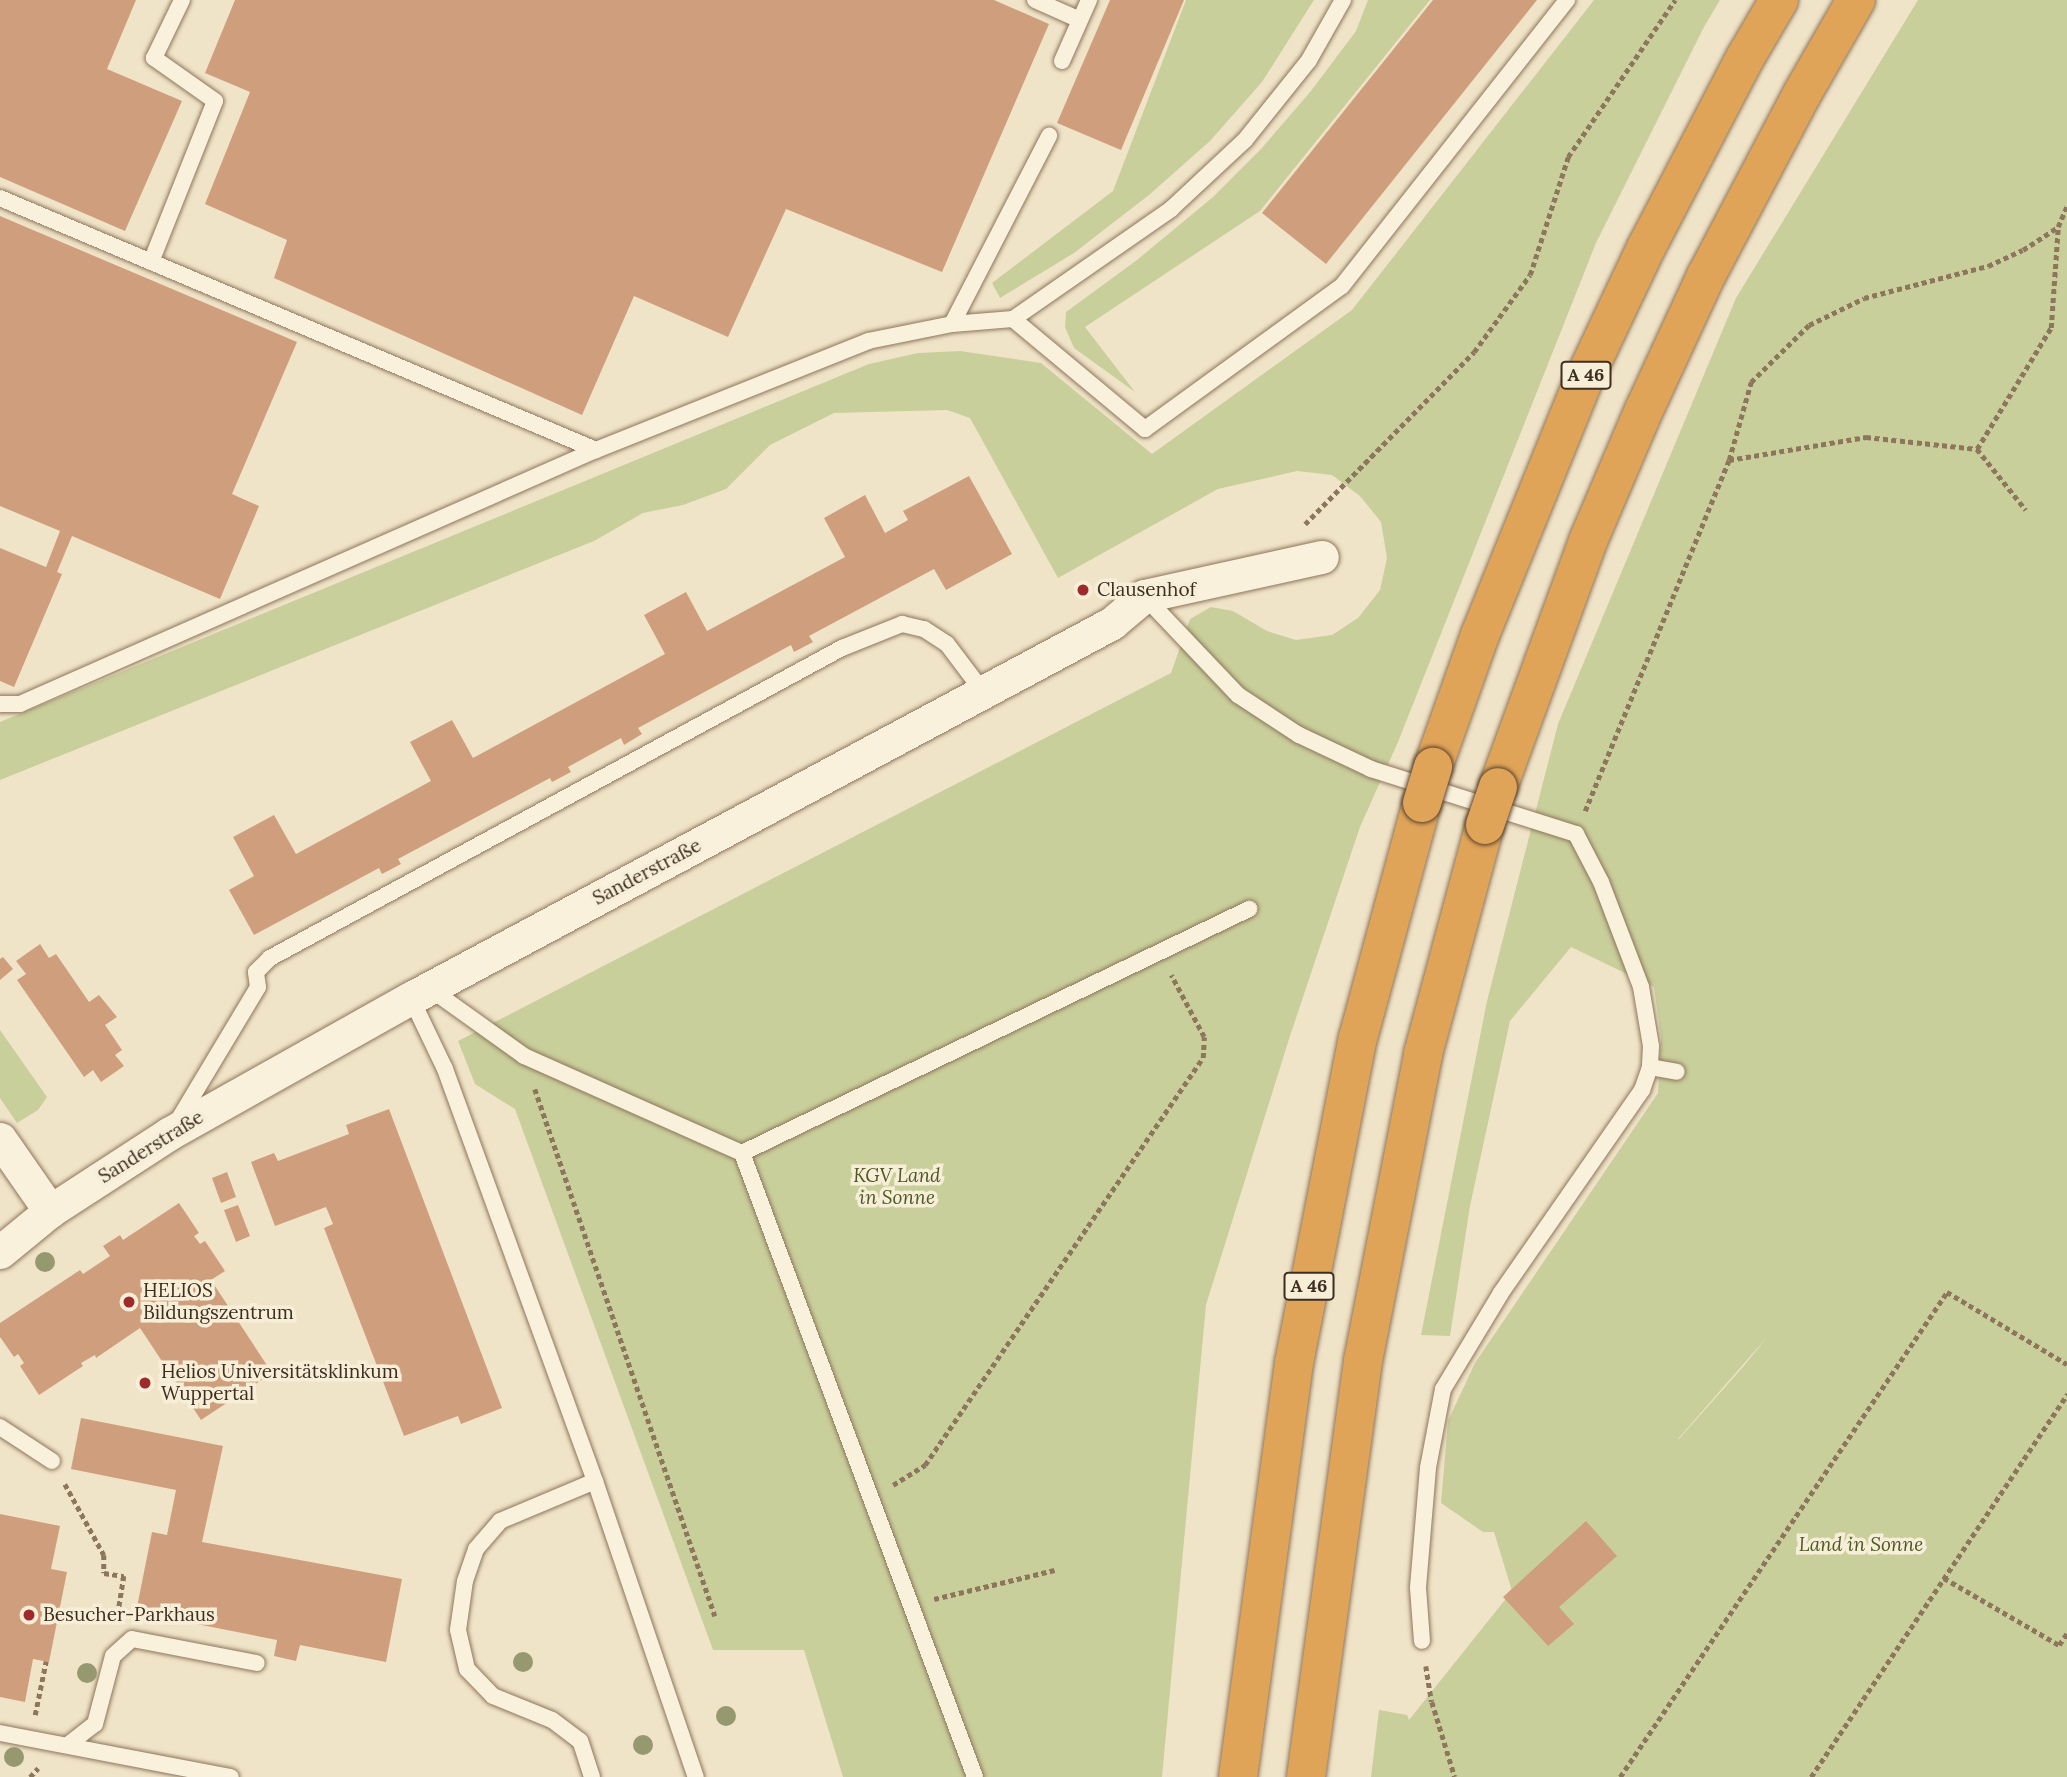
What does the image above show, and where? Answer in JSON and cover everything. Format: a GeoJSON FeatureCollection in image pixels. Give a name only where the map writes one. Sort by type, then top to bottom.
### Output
{"type":"FeatureCollection","features":[{"type":"Feature","properties":{"kind":"highway","name":"A 46"},"geometry":{"type":"LineString","coordinates":[[1238,1777],[1294,1363],[1358,1038],[1422,803],[1485,622],[1585,377],[1646,248],[1745,58],[1779,0]]}},
{"type":"Feature","properties":{"kind":"highway"},"geometry":{"type":"LineString","coordinates":[[1306,1777],[1363,1361],[1423,1055],[1485,825],[1588,541],[1644,410],[1706,276],[1802,94],[1856,0]]}},
{"type":"Feature","properties":{"kind":"street","name":"Sanderstraße"},"geometry":{"type":"LineString","coordinates":[[0,1252],[50,1211],[170,1133],[420,993],[984,693],[1112,622],[1144,596],[1322,557]]}},
{"type":"Feature","properties":{"kind":"street"},"geometry":{"type":"LineString","coordinates":[[0,1139],[50,1211]]}},
{"type":"Feature","properties":{"kind":"lane"},"geometry":{"type":"LineString","coordinates":[[151,262],[215,101],[154,58],[182,0]]}},
{"type":"Feature","properties":{"kind":"lane"},"geometry":{"type":"LineString","coordinates":[[1035,0],[1080,20]]}},
{"type":"Feature","properties":{"kind":"lane"},"geometry":{"type":"LineString","coordinates":[[1062,61],[1089,0]]}},
{"type":"Feature","properties":{"kind":"lane"},"geometry":{"type":"LineString","coordinates":[[0,704],[20,704],[596,450],[868,341],[952,324],[1013,319],[1171,209],[1245,140],[1309,60],[1343,0]]}},
{"type":"Feature","properties":{"kind":"lane"},"geometry":{"type":"LineString","coordinates":[[1013,319],[1145,429],[1342,286],[1567,0]]}},
{"type":"Feature","properties":{"kind":"lane"},"geometry":{"type":"LineString","coordinates":[[952,324],[1049,136]]}},
{"type":"Feature","properties":{"kind":"lane"},"geometry":{"type":"LineString","coordinates":[[0,198],[596,450]]}},
{"type":"Feature","properties":{"kind":"lane"},"geometry":{"type":"LineString","coordinates":[[1144,596],[1238,695],[1299,736],[1371,769],[1576,834],[1601,882],[1641,987],[1651,1046],[1650,1067],[1642,1090],[1501,1293],[1443,1389],[1428,1468],[1418,1588],[1423,1641]]}},
{"type":"Feature","properties":{"kind":"lane"},"geometry":{"type":"LineString","coordinates":[[170,1133],[258,986],[256,972],[284,948],[308,935],[842,648],[902,624],[924,629],[947,644],[984,693]]}},
{"type":"Feature","properties":{"kind":"lane"},"geometry":{"type":"LineString","coordinates":[[742,1153],[1248,909]]}},
{"type":"Feature","properties":{"kind":"lane"},"geometry":{"type":"LineString","coordinates":[[420,993],[524,1056],[742,1153],[975,1777]]}},
{"type":"Feature","properties":{"kind":"lane"},"geometry":{"type":"LineString","coordinates":[[420,993],[444,1069],[595,1481],[696,1777]]}},
{"type":"Feature","properties":{"kind":"lane"},"geometry":{"type":"LineString","coordinates":[[1650,1067],[1677,1072]]}},
{"type":"Feature","properties":{"kind":"lane"},"geometry":{"type":"LineString","coordinates":[[0,1427],[52,1461]]}},
{"type":"Feature","properties":{"kind":"lane"},"geometry":{"type":"LineString","coordinates":[[592,1777],[580,1741],[552,1720],[493,1696],[467,1669],[458,1630],[465,1581],[477,1549],[500,1521],[595,1481]]}},
{"type":"Feature","properties":{"kind":"lane"},"geometry":{"type":"LineString","coordinates":[[69,1744],[95,1724],[113,1656],[132,1639],[257,1663]]}},
{"type":"Feature","properties":{"kind":"lane"},"geometry":{"type":"LineString","coordinates":[[0,1732],[230,1777]]}},
{"type":"Feature","properties":{"kind":"path"},"geometry":{"type":"LineString","coordinates":[[1261,570],[1474,352],[1531,275],[1568,157],[1675,0]]}},
{"type":"Feature","properties":{"kind":"path"},"geometry":{"type":"LineString","coordinates":[[1977,449],[2051,328],[2058,227],[2067,206]]}},
{"type":"Feature","properties":{"kind":"path"},"geometry":{"type":"LineString","coordinates":[[1576,834],[1729,460],[1751,382],[1809,325],[1864,298],[1988,266],[2023,250],[2058,227]]}},
{"type":"Feature","properties":{"kind":"path"},"geometry":{"type":"LineString","coordinates":[[1729,460],[1866,437],[1977,449],[2026,510]]}},
{"type":"Feature","properties":{"kind":"path"},"geometry":{"type":"LineString","coordinates":[[870,1500],[925,1465],[1203,1058],[1204,1037],[1159,953]]}},
{"type":"Feature","properties":{"kind":"path"},"geometry":{"type":"LineString","coordinates":[[524,1056],[715,1616]]}},
{"type":"Feature","properties":{"kind":"path"},"geometry":{"type":"LineString","coordinates":[[1620,1777],[1947,1292],[2067,1364]]}},
{"type":"Feature","properties":{"kind":"path"},"geometry":{"type":"LineString","coordinates":[[1811,1777],[2067,1394]]}},
{"type":"Feature","properties":{"kind":"path"},"geometry":{"type":"LineString","coordinates":[[52,1461],[104,1555],[104,1573],[124,1576],[117,1620],[132,1639]]}},
{"type":"Feature","properties":{"kind":"path"},"geometry":{"type":"LineString","coordinates":[[910,1605],[1055,1570]]}},
{"type":"Feature","properties":{"kind":"path"},"geometry":{"type":"LineString","coordinates":[[1944,1578],[2059,1645],[2067,1633]]}},
{"type":"Feature","properties":{"kind":"path"},"geometry":{"type":"LineString","coordinates":[[1423,1641],[1432,1702],[1455,1777]]}},
{"type":"Feature","properties":{"kind":"path"},"geometry":{"type":"LineString","coordinates":[[31,1737],[46,1661]]}},
{"type":"Feature","properties":{"kind":"green space"},"geometry":{"type":"Polygon","coordinates":[[[1186,0],[1314,0],[1262,82],[1210,141],[1149,195],[1074,253],[1000,298],[992,283],[1113,191],[1186,0]]]}},
{"type":"Feature","properties":{"kind":"green space"},"geometry":{"type":"Polygon","coordinates":[[[1368,0],[1430,0],[1260,211],[1085,327],[1135,392],[1074,348],[1065,327],[1066,312],[1137,260],[1213,197],[1261,149],[1311,91],[1356,31],[1368,0]]]}},
{"type":"Feature","properties":{"kind":"green space","name":"KGV Land in Sonne"},"geometry":{"type":"Polygon","coordinates":[[[1594,0],[1720,0],[1596,243],[1398,742],[1360,827],[1289,1039],[1206,1305],[1162,1777],[843,1777],[804,1650],[713,1650],[515,1109],[475,1084],[458,1041],[1171,673],[1190,619],[1211,607],[1233,611],[1267,631],[1296,640],[1332,635],[1358,618],[1380,590],[1387,558],[1381,522],[1360,496],[1332,475],[1297,471],[1218,489],[1058,578],[970,418],[947,410],[834,413],[770,445],[726,489],[683,505],[643,513],[594,541],[0,780],[0,722],[869,364],[918,353],[960,351],[1041,363],[1152,454],[1352,310],[1594,0]]]}},
{"type":"Feature","properties":{"kind":"green space","name":"Land in Sonne"},"geometry":{"type":"Polygon","coordinates":[[[1918,0],[2067,0],[2067,1777],[1371,1777],[1379,1710],[1407,1715],[1409,1720],[1512,1591],[1494,1532],[1483,1532],[1441,1503],[1448,1421],[1475,1363],[1658,1093],[1661,1038],[1654,987],[1571,947],[1510,1021],[1470,1206],[1450,1336],[1421,1335],[1487,1001],[1558,724],[1736,298],[1918,0]],[[1768,1336],[1678,1440],[1742,1368],[1768,1336]]]}},
{"type":"Feature","properties":{"kind":"green space"},"geometry":{"type":"Polygon","coordinates":[[[0,1030],[47,1097],[38,1110],[17,1123],[0,1098],[0,1030]]]}},
{"type":"Feature","properties":{"kind":"building"},"geometry":{"type":"Polygon","coordinates":[[[0,0],[136,0],[107,69],[182,101],[125,231],[0,177],[0,0]]]}},
{"type":"Feature","properties":{"kind":"building"},"geometry":{"type":"Polygon","coordinates":[[[235,0],[994,0],[1049,24],[942,272],[786,209],[728,337],[634,296],[582,415],[274,278],[287,240],[205,204],[250,92],[205,73],[235,0]]]}},
{"type":"Feature","properties":{"kind":"building"},"geometry":{"type":"Polygon","coordinates":[[[1110,0],[1184,0],[1121,150],[1057,123],[1110,0]]]}},
{"type":"Feature","properties":{"kind":"building"},"geometry":{"type":"Polygon","coordinates":[[[1433,0],[1537,0],[1326,264],[1262,213],[1433,0]]]}},
{"type":"Feature","properties":{"kind":"building"},"geometry":{"type":"Polygon","coordinates":[[[0,216],[297,342],[232,494],[259,506],[220,599],[72,536],[57,572],[62,574],[14,687],[0,681],[0,548],[46,567],[60,531],[0,506],[0,216]]]}},
{"type":"Feature","properties":{"kind":"building"},"geometry":{"type":"Polygon","coordinates":[[[969,476],[1012,554],[946,590],[934,569],[809,636],[813,642],[794,652],[791,645],[638,728],[642,734],[624,745],[621,738],[568,767],[571,772],[552,782],[550,778],[398,859],[401,864],[382,874],[379,868],[254,935],[229,890],[254,876],[233,837],[274,815],[296,854],[431,781],[410,742],[452,720],[473,758],[665,654],[644,615],[686,592],[707,631],[845,557],[824,518],[865,495],[885,533],[908,520],[903,511],[969,476]]]}},
{"type":"Feature","properties":{"kind":"building"},"geometry":{"type":"Polygon","coordinates":[[[40,944],[49,958],[56,954],[89,1002],[99,995],[117,1017],[105,1025],[122,1050],[115,1055],[124,1066],[101,1082],[93,1070],[84,1077],[17,980],[26,974],[16,961],[40,944]]]}},
{"type":"Feature","properties":{"kind":"building"},"geometry":{"type":"Polygon","coordinates":[[[3,957],[13,969],[0,980],[0,959],[3,957]]]}},
{"type":"Feature","properties":{"kind":"building"},"geometry":{"type":"Polygon","coordinates":[[[389,1109],[502,1408],[461,1424],[458,1416],[404,1436],[324,1228],[333,1224],[326,1207],[275,1226],[251,1162],[274,1153],[278,1161],[349,1134],[346,1125],[389,1109]]]}},
{"type":"Feature","properties":{"kind":"building"},"geometry":{"type":"Polygon","coordinates":[[[227,1172],[236,1197],[221,1203],[212,1178],[227,1172]]]}},
{"type":"Feature","properties":{"kind":"building","name":"HELIOS Bildungszentrum"},"geometry":{"type":"Polygon","coordinates":[[[179,1203],[199,1233],[194,1236],[200,1244],[205,1241],[225,1271],[211,1280],[272,1373],[201,1420],[140,1328],[96,1358],[95,1355],[81,1363],[83,1366],[39,1395],[20,1366],[24,1363],[18,1354],[14,1357],[0,1337],[0,1323],[80,1270],[83,1274],[110,1256],[103,1246],[120,1235],[123,1240],[179,1203]]]}},
{"type":"Feature","properties":{"kind":"building"},"geometry":{"type":"Polygon","coordinates":[[[238,1205],[250,1236],[236,1242],[224,1210],[238,1205]]]}},
{"type":"Feature","properties":{"kind":"building"},"geometry":{"type":"Polygon","coordinates":[[[81,1418],[223,1446],[202,1542],[402,1579],[386,1662],[300,1645],[296,1661],[274,1656],[277,1640],[136,1612],[152,1532],[167,1535],[176,1490],[71,1469],[81,1418]]]}},
{"type":"Feature","properties":{"kind":"building","name":"Besucher-Parkhaus"},"geometry":{"type":"Polygon","coordinates":[[[0,1514],[60,1526],[51,1569],[67,1572],[49,1662],[33,1659],[25,1702],[0,1697],[0,1514]]]}},
{"type":"Feature","properties":{"kind":"building"},"geometry":{"type":"Polygon","coordinates":[[[1586,1521],[1617,1556],[1559,1607],[1574,1624],[1548,1646],[1503,1597],[1586,1521]]]}},
{"type":"Feature","properties":{"kind":"place","name":"Clausenhof"},"geometry":{"type":"Point","coordinates":[1083,590]}},
{"type":"Feature","properties":{"kind":"place","name":"HELIOS Bildungszentrum"},"geometry":{"type":"Point","coordinates":[129,1302]}},
{"type":"Feature","properties":{"kind":"place","name":"Helios Universitätsklinkum Wuppertal"},"geometry":{"type":"Point","coordinates":[145,1383]}},
{"type":"Feature","properties":{"kind":"place","name":"Besucher-Parkhaus"},"geometry":{"type":"Point","coordinates":[29,1615]}}]}
